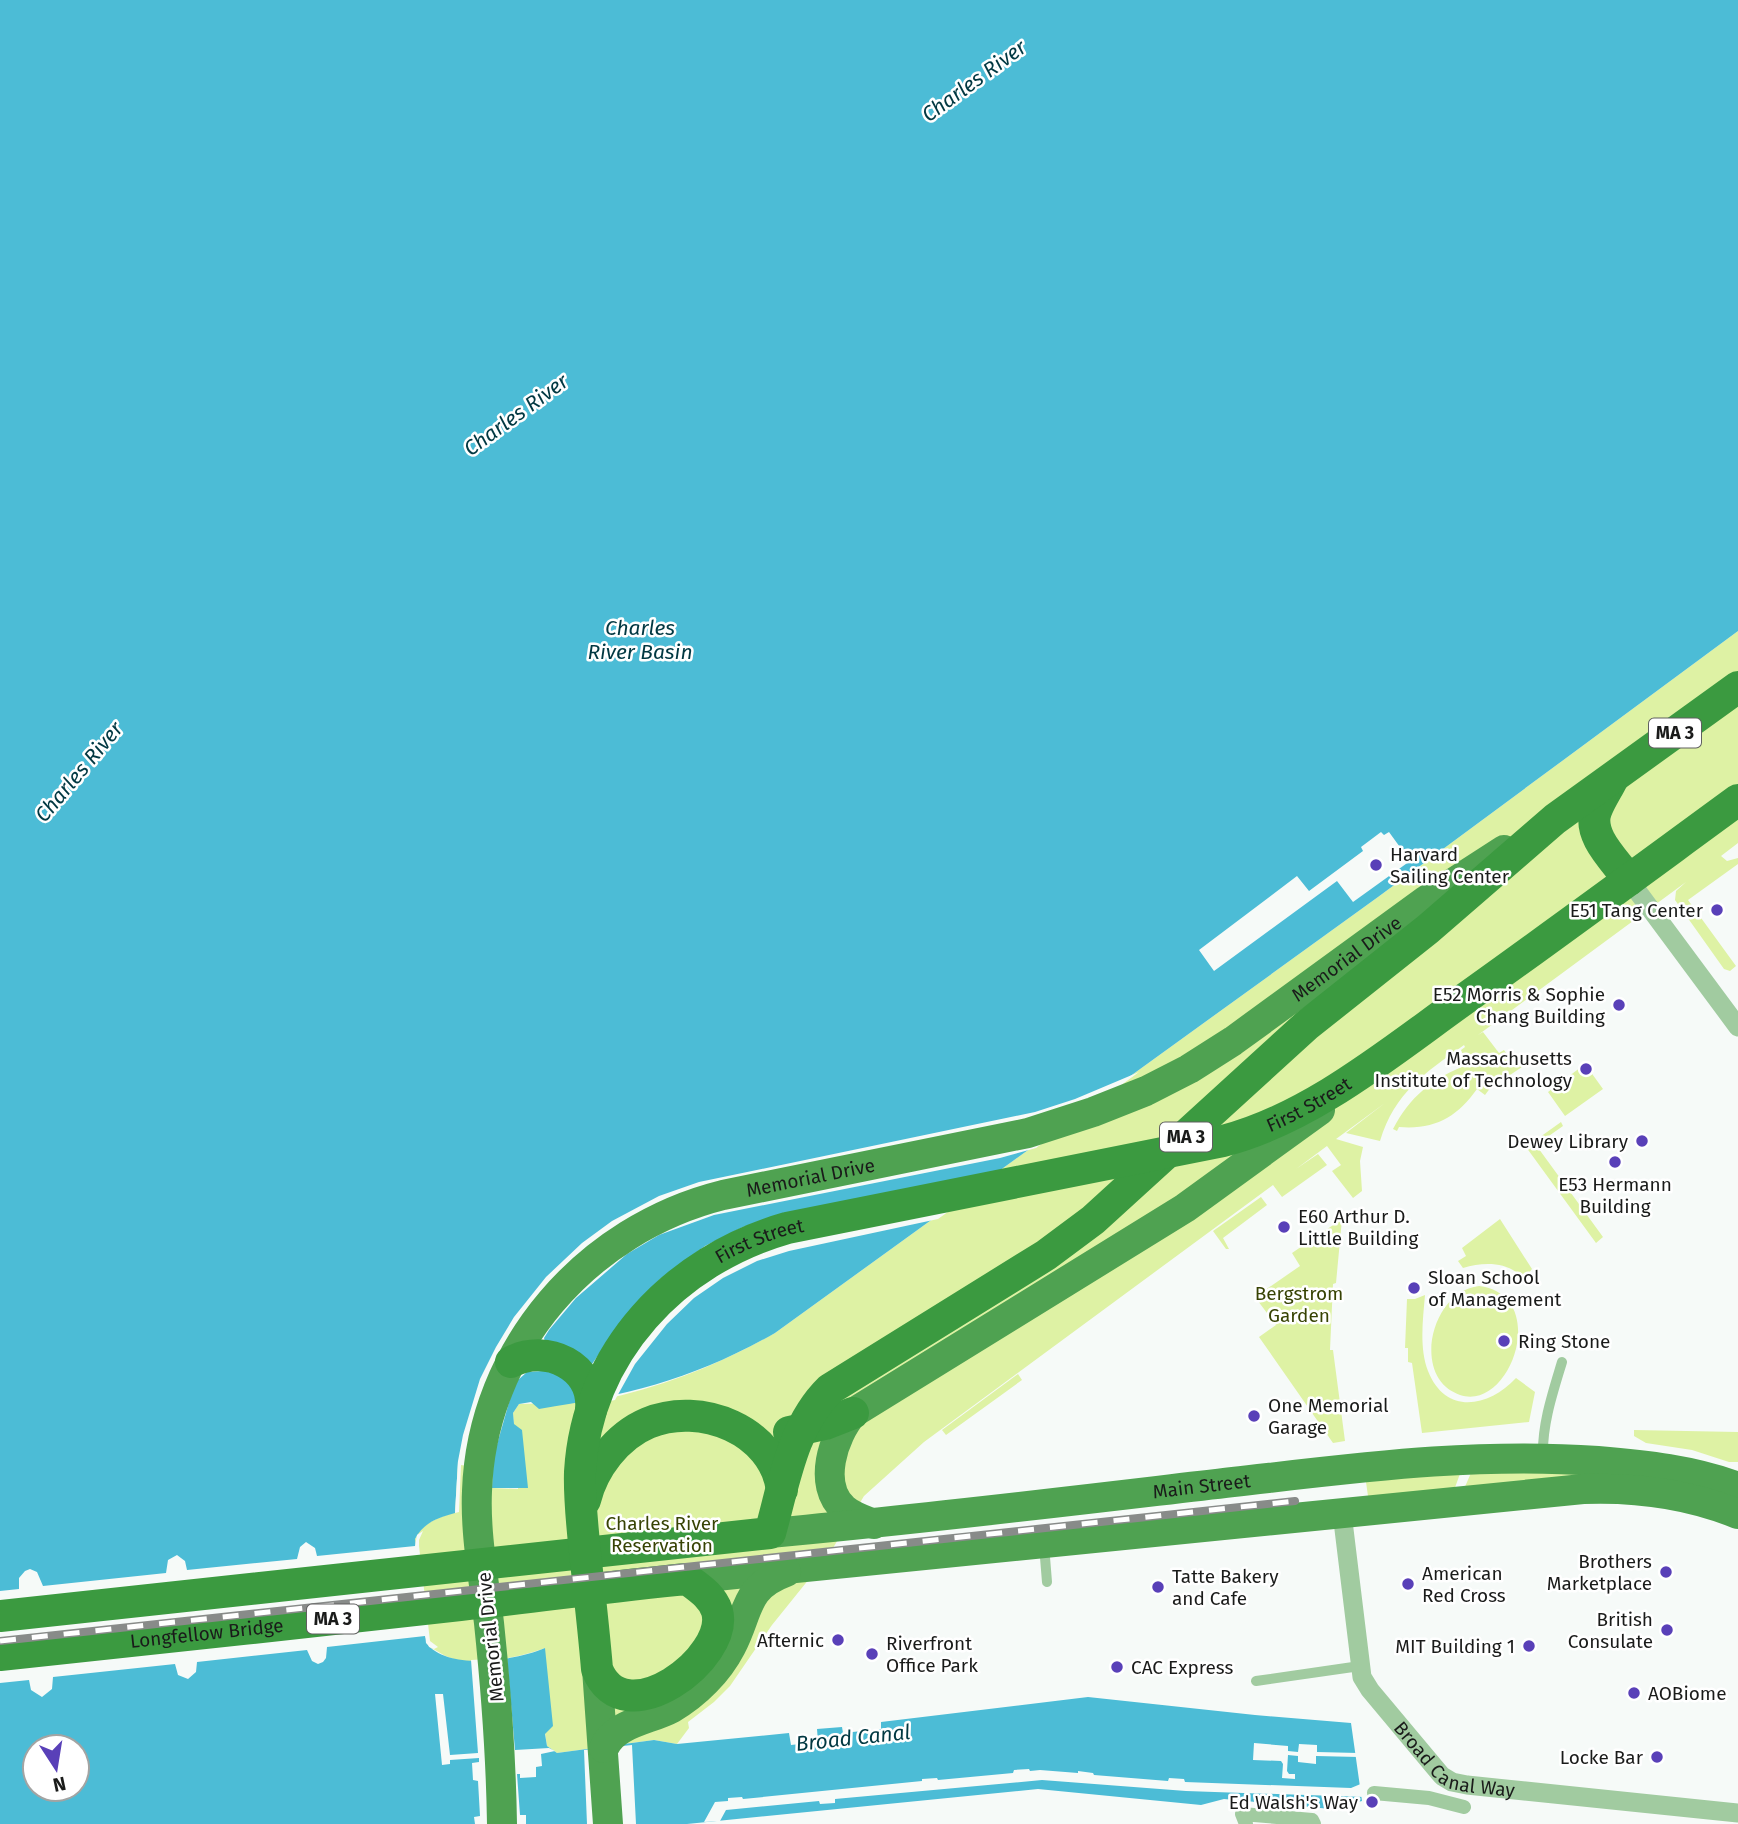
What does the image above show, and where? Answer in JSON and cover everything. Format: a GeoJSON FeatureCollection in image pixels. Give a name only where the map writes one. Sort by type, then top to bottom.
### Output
{"type":"FeatureCollection","features":[{"type":"Feature","properties":{"kind":"highway","name":"Memorial Drive"},"geometry":{"type":"LineString","coordinates":[[770,1533],[782,1475],[801,1430],[816,1405],[835,1385],[1031,1264],[1093,1220],[1307,1025],[1436,922],[1555,819],[1738,687]]}},
{"type":"Feature","properties":{"kind":"highway"},"geometry":{"type":"LineString","coordinates":[[1613,779],[1596,811],[1595,830],[1601,843],[1629,880]]}},
{"type":"Feature","properties":{"kind":"highway","name":"MA 3"},"geometry":{"type":"LineString","coordinates":[[1392,1051],[1738,800]]}},
{"type":"Feature","properties":{"kind":"highway","name":"First Street"},"geometry":{"type":"LineString","coordinates":[[597,1669],[582,1522],[580,1468],[591,1410],[607,1370],[641,1321],[674,1287],[710,1260],[752,1239],[787,1228],[1231,1139],[1265,1127],[1297,1111],[1392,1051]]}},
{"type":"Feature","properties":{"kind":"highway"},"geometry":{"type":"LineString","coordinates":[[510,1362],[518,1358],[541,1355],[568,1363],[584,1381],[591,1398],[591,1410]]}},
{"type":"Feature","properties":{"kind":"highway"},"geometry":{"type":"LineString","coordinates":[[582,1522],[586,1494],[597,1470],[618,1444],[643,1425],[666,1418],[690,1416],[720,1421],[746,1433],[770,1435],[825,1424],[853,1413]]}},
{"type":"Feature","properties":{"kind":"highway"},"geometry":{"type":"LineString","coordinates":[[746,1433],[771,1460],[779,1475],[782,1475]]}},
{"type":"Feature","properties":{"kind":"highway","name":"Main Street"},"geometry":{"type":"LineString","coordinates":[[661,1545],[770,1533]]}},
{"type":"Feature","properties":{"kind":"highway","name":"Longfellow Bridge"},"geometry":{"type":"LineString","coordinates":[[0,1616],[661,1545]]}},
{"type":"Feature","properties":{"kind":"highway"},"geometry":{"type":"LineString","coordinates":[[597,1669],[610,1689],[630,1696],[661,1689],[688,1671],[711,1642],[718,1622],[712,1601],[677,1580]]}},
{"type":"Feature","properties":{"kind":"highway","name":"Longfellow Bridge"},"geometry":{"type":"LineString","coordinates":[[0,1655],[677,1580]]}},
{"type":"Feature","properties":{"kind":"main road","name":"Memorial Drive"},"geometry":{"type":"LineString","coordinates":[[502,1824],[500,1748],[477,1510],[477,1478],[491,1410],[510,1362],[538,1317],[560,1290],[585,1266],[627,1234],[671,1211],[723,1195],[1028,1133],[1146,1091],[1210,1056],[1280,1009],[1436,894],[1555,819]]}},
{"type":"Feature","properties":{"kind":"main road"},"geometry":{"type":"LineString","coordinates":[[874,1524],[843,1508],[834,1494],[831,1482],[831,1461],[835,1445],[844,1424],[853,1413],[1185,1208],[1310,1118],[1392,1051]]}},
{"type":"Feature","properties":{"kind":"main road","name":"Main Street"},"geometry":{"type":"LineString","coordinates":[[770,1533],[874,1524],[1436,1460],[1543,1457],[1637,1464],[1675,1470],[1734,1495]]}},
{"type":"Feature","properties":{"kind":"main road","name":"Main Street"},"geometry":{"type":"LineString","coordinates":[[677,1580],[1602,1488],[1667,1494],[1734,1495]]}},
{"type":"Feature","properties":{"kind":"main road"},"geometry":{"type":"LineString","coordinates":[[604,1748],[613,1734],[669,1709],[699,1688],[728,1652],[755,1591],[767,1580],[793,1570]]}},
{"type":"Feature","properties":{"kind":"main road","name":"First Street"},"geometry":{"type":"LineString","coordinates":[[597,1669],[608,1824]]}},
{"type":"Feature","properties":{"kind":"street"},"geometry":{"type":"LineString","coordinates":[[1629,880],[1738,1027]]}},
{"type":"Feature","properties":{"kind":"street","name":"Broad Canal Way"},"geometry":{"type":"LineString","coordinates":[[1342,1513],[1360,1666],[1370,1690],[1442,1776],[1467,1786],[1738,1813]]}},
{"type":"Feature","properties":{"kind":"street"},"geometry":{"type":"LineString","coordinates":[[1374,1793],[1429,1798],[1464,1807]]}},
{"type":"Feature","properties":{"kind":"street"},"geometry":{"type":"LineString","coordinates":[[1246,1824],[1242,1814],[1312,1819],[1314,1824]]}},
{"type":"Feature","properties":{"kind":"lane"},"geometry":{"type":"LineString","coordinates":[[1543,1457],[1542,1445],[1550,1402],[1562,1362]]}},
{"type":"Feature","properties":{"kind":"lane"},"geometry":{"type":"LineString","coordinates":[[1044,1544],[1047,1582]]}},
{"type":"Feature","properties":{"kind":"lane"},"geometry":{"type":"LineString","coordinates":[[1255,1681],[1360,1666]]}},
{"type":"Feature","properties":{"kind":"green space","name":"Charles River Reservation"},"geometry":{"type":"Polygon","coordinates":[[[1738,631],[1738,843],[1721,856],[1727,861],[1738,858],[1738,864],[1688,900],[1736,966],[1730,971],[1724,969],[1675,900],[1676,891],[1686,882],[1478,1035],[1483,1032],[1499,1053],[1504,1050],[1511,1060],[1515,1058],[1522,1067],[1501,1081],[1497,1079],[1485,1095],[1477,1089],[1453,1114],[1434,1124],[1399,1127],[1397,1131],[1393,1129],[1407,1107],[1423,1090],[1443,1076],[1467,1065],[1461,1050],[1464,1045],[1424,1075],[1403,1096],[1386,1124],[1380,1141],[1346,1133],[1385,1103],[1336,1139],[1363,1147],[1360,1161],[1362,1191],[1353,1198],[1332,1171],[1341,1165],[1327,1146],[1296,1169],[1318,1154],[1327,1165],[1282,1197],[1273,1185],[924,1442],[864,1496],[830,1553],[772,1625],[730,1686],[688,1722],[689,1728],[677,1744],[654,1740],[557,1753],[547,1746],[545,1733],[545,1648],[512,1657],[475,1662],[451,1658],[429,1647],[415,1539],[427,1525],[455,1512],[458,1461],[494,1467],[493,1488],[518,1489],[513,1413],[519,1404],[600,1400],[646,1389],[712,1365],[775,1333],[1378,897],[1738,631]]]}},
{"type":"Feature","properties":{"kind":"green space"},"geometry":{"type":"Polygon","coordinates":[[[1585,1064],[1603,1089],[1565,1116],[1548,1092],[1585,1064]]]}},
{"type":"Feature","properties":{"kind":"green space"},"geometry":{"type":"Polygon","coordinates":[[[1561,1122],[1563,1126],[1536,1145],[1603,1237],[1596,1243],[1526,1147],[1561,1122]]]}},
{"type":"Feature","properties":{"kind":"green space"},"geometry":{"type":"Polygon","coordinates":[[[1261,1197],[1267,1205],[1223,1238],[1229,1249],[1226,1249],[1213,1231],[1261,1197]]]}},
{"type":"Feature","properties":{"kind":"green space","name":"Bergstrom Garden"},"geometry":{"type":"Polygon","coordinates":[[[1342,1219],[1336,1283],[1333,1284],[1330,1350],[1333,1350],[1345,1441],[1333,1443],[1259,1337],[1276,1325],[1255,1297],[1300,1266],[1292,1253],[1342,1219]]]}},
{"type":"Feature","properties":{"kind":"green space"},"geometry":{"type":"Polygon","coordinates":[[[1500,1219],[1532,1269],[1524,1279],[1503,1266],[1487,1264],[1463,1268],[1458,1261],[1466,1256],[1462,1248],[1500,1219]]]}},
{"type":"Feature","properties":{"kind":"green space"},"geometry":{"type":"Polygon","coordinates":[[[1479,1286],[1501,1294],[1514,1309],[1518,1329],[1516,1350],[1507,1370],[1495,1386],[1478,1396],[1460,1395],[1448,1389],[1439,1379],[1431,1352],[1433,1337],[1437,1322],[1453,1298],[1465,1290],[1479,1286]]]}},
{"type":"Feature","properties":{"kind":"green space"},"geometry":{"type":"Polygon","coordinates":[[[1425,1295],[1423,1353],[1428,1371],[1436,1385],[1457,1401],[1469,1402],[1493,1395],[1516,1378],[1535,1392],[1529,1422],[1422,1433],[1412,1363],[1408,1362],[1408,1348],[1405,1348],[1407,1299],[1425,1295]]]}},
{"type":"Feature","properties":{"kind":"green space"},"geometry":{"type":"Polygon","coordinates":[[[1018,1374],[1022,1380],[946,1435],[942,1430],[1018,1374]]]}},
{"type":"Feature","properties":{"kind":"green space"},"geometry":{"type":"Polygon","coordinates":[[[1634,1430],[1738,1432],[1738,1462],[1729,1462],[1692,1450],[1646,1443],[1634,1436],[1634,1430]]]}},
{"type":"Feature","properties":{"kind":"green space"},"geometry":{"type":"Polygon","coordinates":[[[1474,1466],[1662,1477],[1464,1489],[1474,1466]]]}},
{"type":"Feature","properties":{"kind":"green space"},"geometry":{"type":"Polygon","coordinates":[[[1461,1471],[1453,1493],[1369,1503],[1365,1475],[1461,1471]]]}},
{"type":"Feature","properties":{"kind":"water","name":"Charles River Basin"},"geometry":{"type":"Polygon","coordinates":[[[0,0],[1738,0],[1738,631],[1378,897],[775,1333],[717,1362],[661,1383],[603,1398],[539,1409],[531,1402],[519,1404],[513,1413],[514,1424],[522,1430],[528,1488],[492,1488],[493,1467],[458,1461],[455,1513],[427,1525],[415,1539],[426,1643],[436,1652],[450,1657],[482,1661],[517,1657],[545,1648],[553,1726],[545,1734],[547,1746],[557,1753],[654,1740],[677,1744],[789,1733],[791,1745],[818,1742],[817,1729],[842,1727],[843,1733],[881,1729],[881,1722],[1088,1697],[1351,1723],[1362,1801],[1331,1809],[1224,1799],[1201,1805],[1038,1789],[687,1824],[0,1824],[0,0]]]}},
{"type":"Feature","properties":{"kind":"pier"},"geometry":{"type":"Polygon","coordinates":[[[1381,832],[1384,835],[1389,832],[1410,861],[1353,902],[1337,881],[1214,971],[1199,950],[1297,876],[1309,891],[1363,851],[1361,847],[1381,832]]]}},
{"type":"Feature","properties":{"kind":"pier"},"geometry":{"type":"Polygon","coordinates":[[[1139,1072],[1036,1148],[1000,1158],[714,1215],[659,1235],[627,1254],[576,1298],[549,1330],[544,1338],[545,1342],[592,1364],[623,1320],[660,1279],[705,1246],[743,1227],[770,1218],[1006,1170],[938,1219],[789,1251],[757,1261],[723,1278],[694,1298],[667,1324],[635,1364],[615,1400],[598,1404],[578,1396],[559,1370],[527,1372],[518,1380],[512,1392],[490,1469],[461,1465],[459,1512],[455,1513],[458,1461],[463,1435],[480,1379],[496,1347],[514,1317],[546,1277],[582,1243],[612,1221],[659,1196],[699,1182],[1035,1112],[1075,1099],[1139,1072]]]}},
{"type":"Feature","properties":{"kind":"pier"},"geometry":{"type":"Polygon","coordinates":[[[423,1531],[419,1546],[430,1641],[438,1647],[434,1649],[429,1647],[425,1636],[327,1647],[326,1658],[318,1664],[312,1661],[307,1650],[197,1662],[196,1672],[188,1679],[178,1675],[175,1664],[53,1677],[52,1689],[42,1697],[31,1690],[29,1680],[0,1683],[0,1591],[19,1589],[19,1578],[30,1569],[37,1572],[43,1586],[166,1573],[168,1560],[177,1555],[185,1561],[187,1570],[297,1559],[300,1547],[306,1542],[315,1548],[317,1556],[415,1546],[417,1535],[423,1531]]]}},
{"type":"Feature","properties":{"kind":"pier"},"geometry":{"type":"Polygon","coordinates":[[[507,1658],[515,1750],[549,1748],[555,1751],[541,1754],[542,1766],[536,1767],[536,1777],[520,1778],[520,1774],[517,1774],[520,1815],[526,1815],[526,1824],[475,1824],[474,1817],[480,1816],[478,1781],[473,1780],[472,1763],[479,1762],[479,1758],[450,1760],[450,1764],[442,1765],[435,1694],[443,1694],[450,1755],[478,1753],[471,1660],[507,1658]]]}},
{"type":"Feature","properties":{"kind":"pier"},"geometry":{"type":"Polygon","coordinates":[[[1254,1743],[1288,1746],[1288,1751],[1298,1752],[1299,1744],[1317,1745],[1317,1752],[1358,1753],[1359,1757],[1316,1756],[1316,1764],[1298,1762],[1298,1756],[1288,1755],[1287,1771],[1289,1774],[1295,1774],[1295,1779],[1282,1778],[1281,1761],[1253,1760],[1254,1743]]]}},
{"type":"Feature","properties":{"kind":"pier"},"geometry":{"type":"Polygon","coordinates":[[[632,1745],[636,1824],[587,1824],[584,1750],[632,1745]]]}},
{"type":"Feature","properties":{"kind":"pier"},"geometry":{"type":"Polygon","coordinates":[[[1014,1770],[1078,1771],[1094,1775],[1168,1781],[1169,1778],[1184,1779],[1185,1782],[1351,1788],[1363,1783],[1365,1797],[1186,1791],[1042,1780],[835,1799],[835,1803],[820,1804],[819,1801],[726,1810],[720,1821],[704,1822],[715,1802],[728,1801],[728,1798],[743,1799],[922,1779],[1013,1773],[1014,1770]]]}},
{"type":"Feature","properties":{"kind":"railway"},"geometry":{"type":"LineString","coordinates":[[0,1641],[1295,1501]]}},
{"type":"Feature","properties":{"kind":"place","name":"Harvard Sailing Center"},"geometry":{"type":"Point","coordinates":[1376,865]}},
{"type":"Feature","properties":{"kind":"place","name":"E51 Tang Center"},"geometry":{"type":"Point","coordinates":[1717,910]}},
{"type":"Feature","properties":{"kind":"place","name":"E52 Morris & Sophie Chang Building"},"geometry":{"type":"Point","coordinates":[1619,1005]}},
{"type":"Feature","properties":{"kind":"place","name":"Massachusetts Institute of Technology"},"geometry":{"type":"Point","coordinates":[1586,1069]}},
{"type":"Feature","properties":{"kind":"place","name":"Dewey Library"},"geometry":{"type":"Point","coordinates":[1642,1141]}},
{"type":"Feature","properties":{"kind":"place","name":"E53 Hermann Building"},"geometry":{"type":"Point","coordinates":[1615,1162]}},
{"type":"Feature","properties":{"kind":"place","name":"E60 Arthur D. Little Building"},"geometry":{"type":"Point","coordinates":[1284,1227]}},
{"type":"Feature","properties":{"kind":"place","name":"Sloan School of Management"},"geometry":{"type":"Point","coordinates":[1414,1288]}},
{"type":"Feature","properties":{"kind":"place","name":"Ring Stone"},"geometry":{"type":"Point","coordinates":[1504,1341]}},
{"type":"Feature","properties":{"kind":"place","name":"One Memorial Garage"},"geometry":{"type":"Point","coordinates":[1254,1416]}},
{"type":"Feature","properties":{"kind":"place","name":"Brothers Marketplace"},"geometry":{"type":"Point","coordinates":[1666,1572]}},
{"type":"Feature","properties":{"kind":"place","name":"American Red Cross"},"geometry":{"type":"Point","coordinates":[1408,1584]}},
{"type":"Feature","properties":{"kind":"place","name":"Tatte Bakery and Cafe"},"geometry":{"type":"Point","coordinates":[1158,1587]}},
{"type":"Feature","properties":{"kind":"place","name":"British Consulate"},"geometry":{"type":"Point","coordinates":[1667,1630]}},
{"type":"Feature","properties":{"kind":"place","name":"Afternic"},"geometry":{"type":"Point","coordinates":[838,1640]}},
{"type":"Feature","properties":{"kind":"place","name":"MIT Building 1"},"geometry":{"type":"Point","coordinates":[1529,1646]}},
{"type":"Feature","properties":{"kind":"place","name":"Riverfront Office Park"},"geometry":{"type":"Point","coordinates":[872,1654]}},
{"type":"Feature","properties":{"kind":"place","name":"CAC Express"},"geometry":{"type":"Point","coordinates":[1117,1667]}},
{"type":"Feature","properties":{"kind":"place","name":"AOBiome"},"geometry":{"type":"Point","coordinates":[1634,1693]}},
{"type":"Feature","properties":{"kind":"place","name":"Locke Bar"},"geometry":{"type":"Point","coordinates":[1657,1757]}},
{"type":"Feature","properties":{"kind":"place","name":"Ed Walsh's Way"},"geometry":{"type":"Point","coordinates":[1372,1802]}},
{"type":"Feature","properties":{"kind":"water label","name":"Charles River"},"geometry":{"type":"Point","coordinates":[974,81]}},
{"type":"Feature","properties":{"kind":"water label","name":"Charles River"},"geometry":{"type":"Point","coordinates":[516,415]}},
{"type":"Feature","properties":{"kind":"water label","name":"Charles River"},"geometry":{"type":"Point","coordinates":[79,772]}},
{"type":"Feature","properties":{"kind":"water label","name":"Broad Canal"},"geometry":{"type":"Point","coordinates":[853,1738]}}]}
